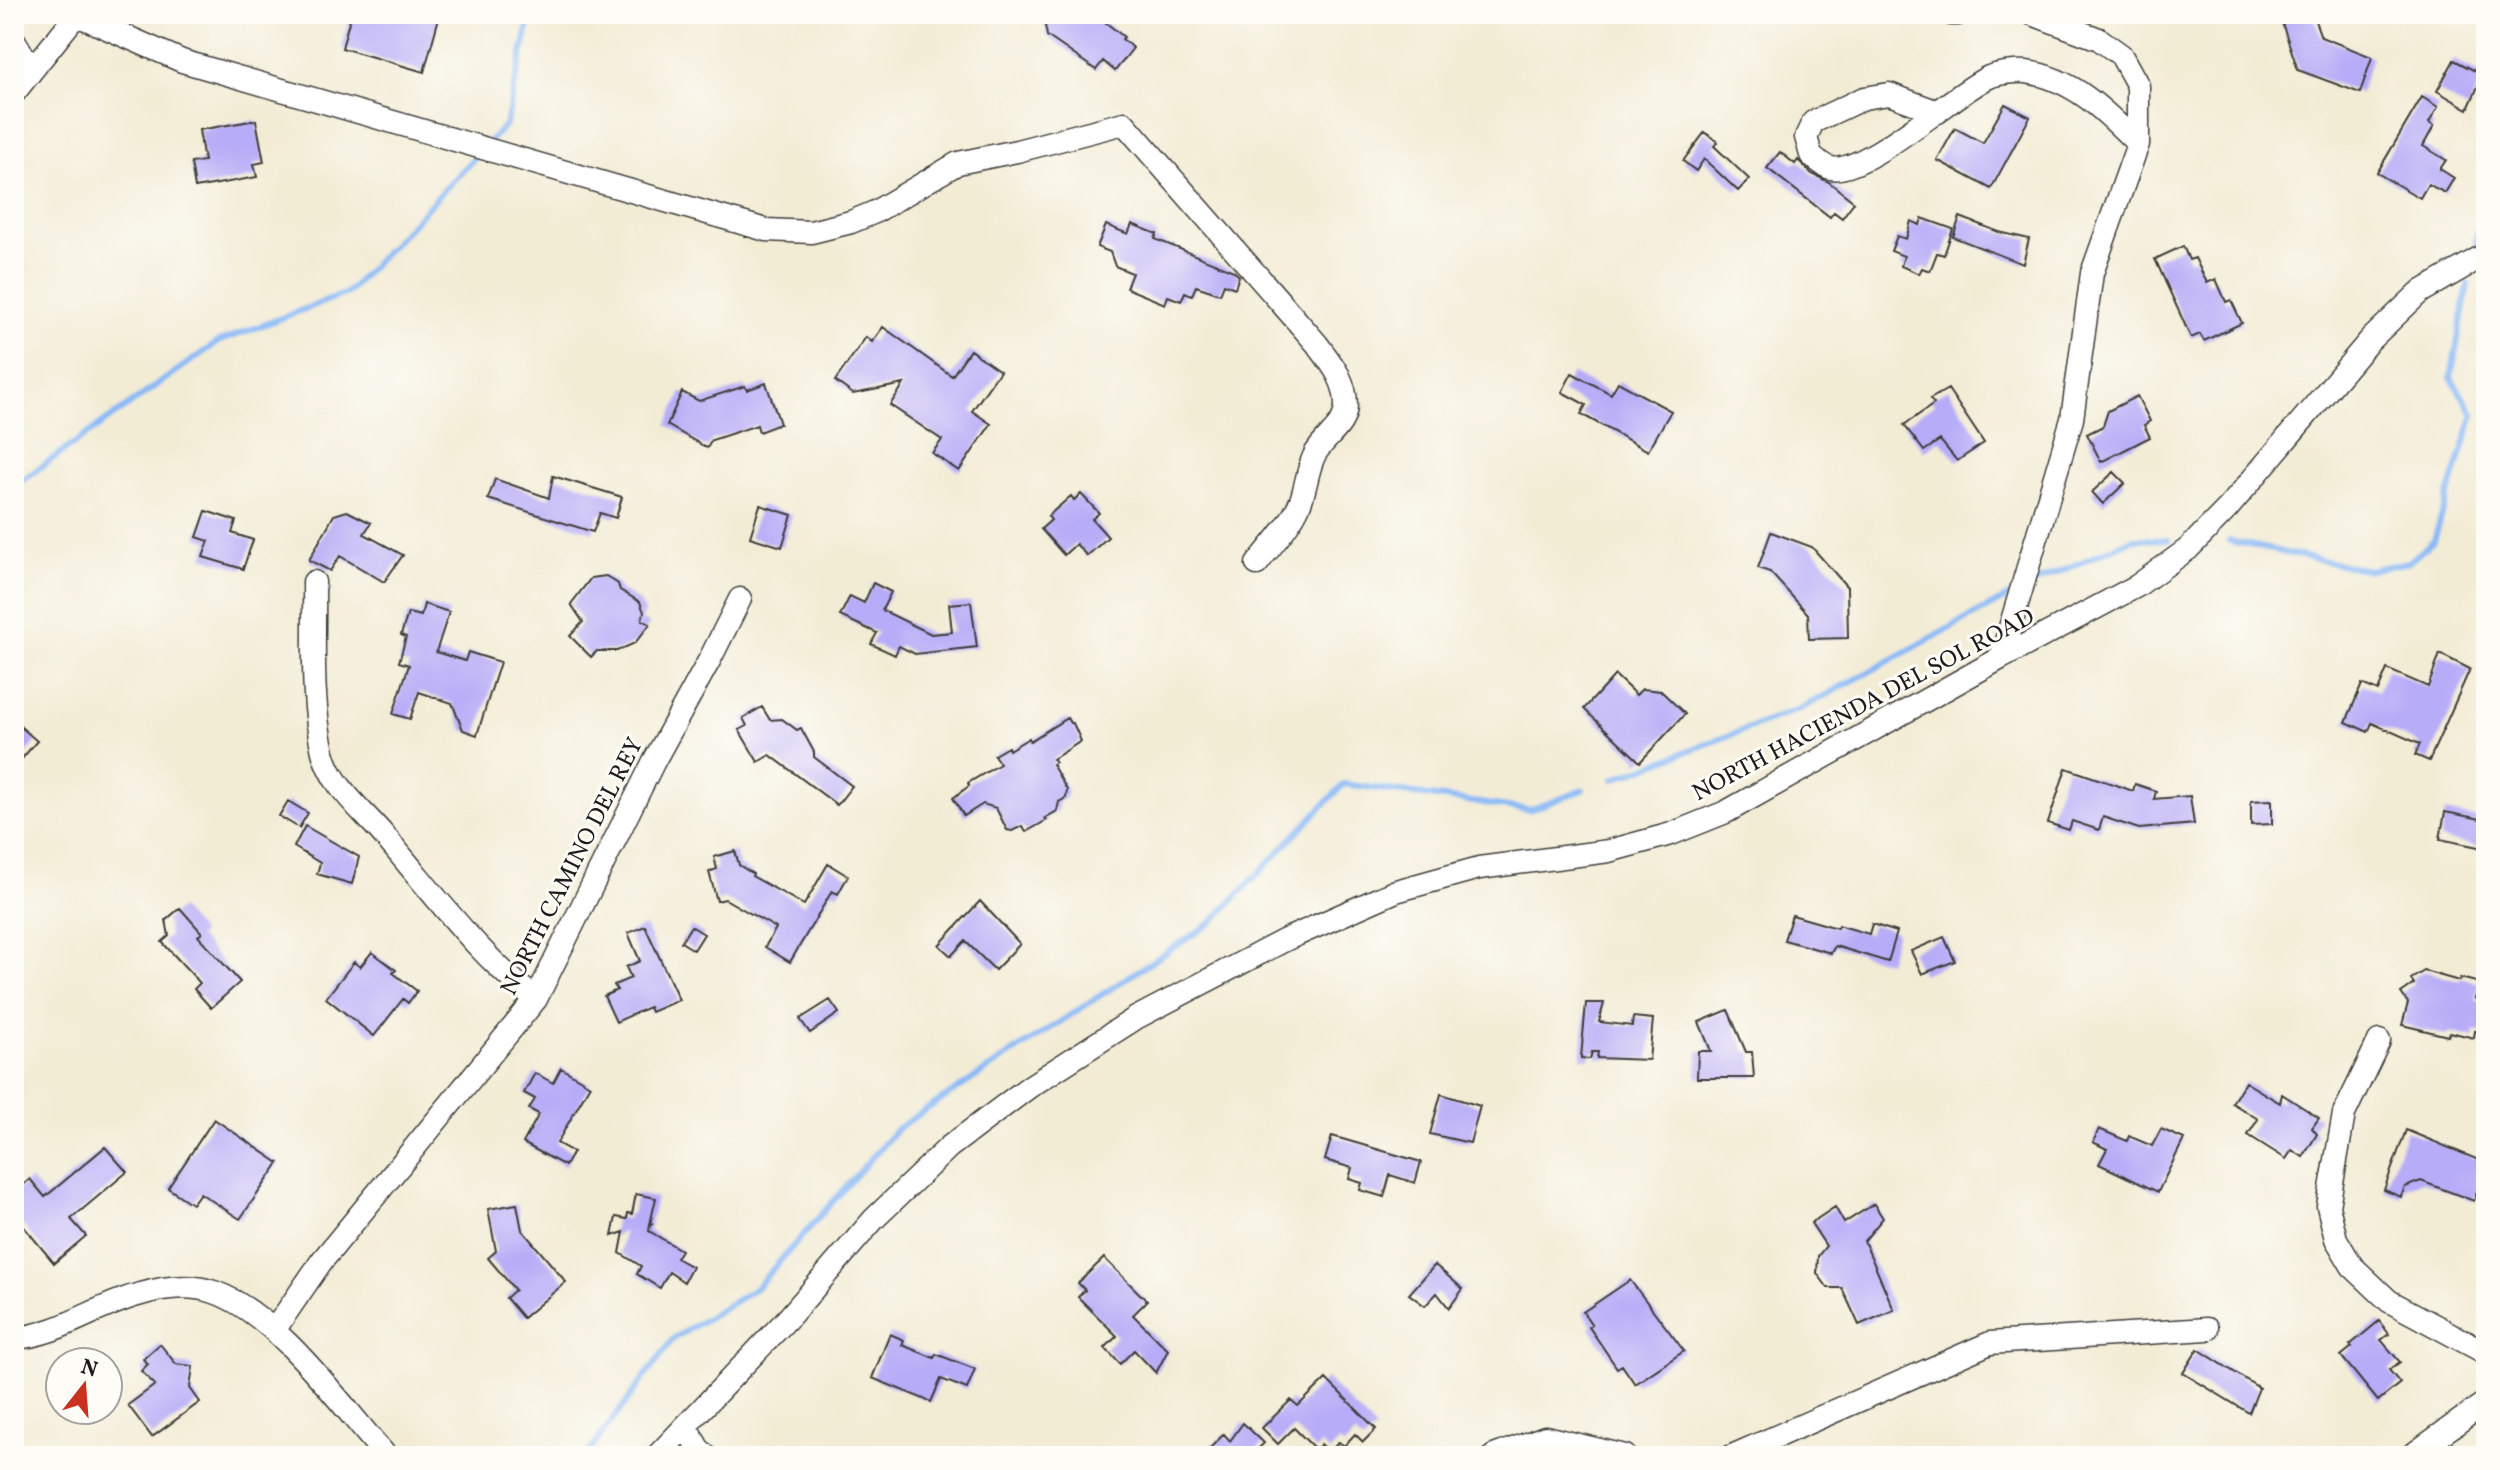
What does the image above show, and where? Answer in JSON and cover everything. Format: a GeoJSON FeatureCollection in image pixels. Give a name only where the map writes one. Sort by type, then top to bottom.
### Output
{"type":"FeatureCollection","features":[{"type":"Feature","properties":{"kind":"street"},"geometry":{"type":"LineString","coordinates":[[14,93],[77,14],[182,61],[766,230],[811,232],[875,212],[958,163],[1124,123],[1317,344],[1337,371],[1345,389],[1346,408],[1341,424],[1315,453],[1300,502],[1288,525],[1257,564]]}},
{"type":"Feature","properties":{"kind":"street"},"geometry":{"type":"LineString","coordinates":[[1951,14],[1958,14]]}},
{"type":"Feature","properties":{"kind":"street"},"geometry":{"type":"LineString","coordinates":[[2001,658],[2072,419],[2092,273],[2138,144],[2138,86],[2121,55],[2099,39],[2032,14]]}},
{"type":"Feature","properties":{"kind":"street"},"geometry":{"type":"LineString","coordinates":[[14,40],[32,70]]}},
{"type":"Feature","properties":{"kind":"street"},"geometry":{"type":"LineString","coordinates":[[1938,112],[1889,94],[1864,98],[1813,122],[1806,137],[1811,155],[1830,168],[1849,168],[1938,112],[1991,76],[2025,72],[2063,84],[2099,105],[2138,144]]}},
{"type":"Feature","properties":{"kind":"street","name":"NORTH HACIENDA DEL SOL ROAD"},"geometry":{"type":"LineString","coordinates":[[657,1456],[790,1316],[874,1219],[949,1147],[1029,1087],[1127,1023],[1285,940],[1396,891],[1479,868],[1609,851],[1671,834],[1726,812],[2001,658],[2137,586],[2188,549],[2228,508],[2370,340],[2419,293],[2486,254]]}},
{"type":"Feature","properties":{"kind":"street"},"geometry":{"type":"LineString","coordinates":[[314,582],[320,730],[323,753],[340,789],[368,815],[444,909],[514,982],[536,999]]}},
{"type":"Feature","properties":{"kind":"street","name":"NORTH CAMINO DEL REY"},"geometry":{"type":"LineString","coordinates":[[275,1329],[321,1262],[536,999],[654,761],[740,599]]}},
{"type":"Feature","properties":{"kind":"street"},"geometry":{"type":"LineString","coordinates":[[2379,1041],[2344,1114],[2328,1206],[2336,1239],[2352,1266],[2389,1301],[2486,1353]]}},
{"type":"Feature","properties":{"kind":"street"},"geometry":{"type":"LineString","coordinates":[[14,1338],[37,1337],[139,1294],[177,1286],[212,1291],[238,1303],[275,1329],[386,1456]]}},
{"type":"Feature","properties":{"kind":"street"},"geometry":{"type":"LineString","coordinates":[[1732,1456],[1990,1343],[2207,1329]]}},
{"type":"Feature","properties":{"kind":"street"},"geometry":{"type":"LineString","coordinates":[[2411,1456],[2486,1402]]}},
{"type":"Feature","properties":{"kind":"street"},"geometry":{"type":"LineString","coordinates":[[686,1427],[706,1456]]}},
{"type":"Feature","properties":{"kind":"street"},"geometry":{"type":"LineString","coordinates":[[1494,1456],[1545,1437],[1625,1456]]}},
{"type":"Feature","properties":{"kind":"building"},"geometry":{"type":"Polygon","coordinates":[[[351,14],[440,14],[424,72],[342,48],[351,14]]]}},
{"type":"Feature","properties":{"kind":"building"},"geometry":{"type":"Polygon","coordinates":[[[1054,14],[1095,14],[1133,48],[1115,71],[1103,61],[1096,70],[1047,36],[1045,25],[1054,14]]]}},
{"type":"Feature","properties":{"kind":"building"},"geometry":{"type":"Polygon","coordinates":[[[2279,14],[2309,14],[2310,19],[2314,18],[2321,37],[2372,57],[2360,93],[2298,70],[2279,14]]]}},
{"type":"Feature","properties":{"kind":"building"},"geometry":{"type":"Polygon","coordinates":[[[2454,60],[2483,75],[2468,109],[2437,91],[2454,60]]]}},
{"type":"Feature","properties":{"kind":"building"},"geometry":{"type":"Polygon","coordinates":[[[2422,97],[2438,107],[2429,123],[2434,126],[2423,146],[2446,160],[2440,169],[2454,178],[2445,193],[2428,184],[2420,198],[2377,173],[2422,97]]]}},
{"type":"Feature","properties":{"kind":"building"},"geometry":{"type":"Polygon","coordinates":[[[2005,104],[2030,117],[1991,189],[1937,160],[1955,128],[1983,143],[2005,104]]]}},
{"type":"Feature","properties":{"kind":"building"},"geometry":{"type":"Polygon","coordinates":[[[256,120],[264,162],[254,164],[257,177],[195,188],[191,163],[204,161],[199,130],[256,120]]]}},
{"type":"Feature","properties":{"kind":"building"},"geometry":{"type":"Polygon","coordinates":[[[1705,132],[1718,142],[1714,146],[1749,179],[1738,191],[1704,159],[1696,171],[1683,161],[1705,132]]]}},
{"type":"Feature","properties":{"kind":"building"},"geometry":{"type":"Polygon","coordinates":[[[1780,152],[1795,164],[1798,160],[1812,174],[1829,182],[1854,202],[1842,218],[1834,212],[1830,217],[1767,168],[1780,152]]]}},
{"type":"Feature","properties":{"kind":"building"},"geometry":{"type":"Polygon","coordinates":[[[1960,217],[1999,232],[2029,239],[2023,264],[1953,237],[1960,217]]]}},
{"type":"Feature","properties":{"kind":"building"},"geometry":{"type":"Polygon","coordinates":[[[1922,218],[1953,229],[1944,255],[1937,253],[1930,271],[1922,268],[1919,274],[1901,266],[1904,256],[1891,251],[1897,236],[1906,239],[1911,221],[1920,225],[1922,218]]]}},
{"type":"Feature","properties":{"kind":"building"},"geometry":{"type":"Polygon","coordinates":[[[1132,224],[1157,234],[1155,239],[1234,271],[1239,276],[1235,288],[1224,284],[1220,294],[1196,286],[1192,295],[1185,292],[1181,301],[1168,296],[1165,304],[1126,288],[1132,273],[1115,266],[1110,252],[1097,247],[1106,225],[1128,234],[1132,224]]]}},
{"type":"Feature","properties":{"kind":"building"},"geometry":{"type":"Polygon","coordinates":[[[2183,246],[2189,260],[2195,258],[2207,283],[2216,279],[2226,302],[2231,300],[2242,323],[2204,341],[2200,334],[2191,338],[2155,259],[2183,246]]]}},
{"type":"Feature","properties":{"kind":"building"},"geometry":{"type":"Polygon","coordinates":[[[883,327],[952,376],[970,350],[1000,371],[972,411],[991,424],[959,471],[932,453],[942,440],[890,405],[904,384],[853,394],[835,381],[866,337],[872,342],[883,327]]]}},
{"type":"Feature","properties":{"kind":"building"},"geometry":{"type":"Polygon","coordinates":[[[1572,373],[1611,394],[1618,382],[1671,411],[1648,451],[1581,414],[1586,405],[1562,392],[1572,373]]]}},
{"type":"Feature","properties":{"kind":"building"},"geometry":{"type":"Polygon","coordinates":[[[766,383],[780,424],[759,432],[757,425],[712,440],[707,448],[667,425],[682,392],[699,401],[745,386],[747,390],[766,383]]]}},
{"type":"Feature","properties":{"kind":"building"},"geometry":{"type":"Polygon","coordinates":[[[1948,389],[1984,443],[1957,461],[1940,440],[1924,451],[1904,425],[1934,404],[1930,399],[1948,389]]]}},
{"type":"Feature","properties":{"kind":"building"},"geometry":{"type":"Polygon","coordinates":[[[2137,396],[2150,421],[2144,425],[2150,437],[2101,462],[2087,434],[2103,426],[2108,411],[2137,396]]]}},
{"type":"Feature","properties":{"kind":"building"},"geometry":{"type":"Polygon","coordinates":[[[2114,472],[2125,483],[2103,504],[2092,492],[2114,472]]]}},
{"type":"Feature","properties":{"kind":"building"},"geometry":{"type":"Polygon","coordinates":[[[553,476],[622,497],[616,518],[600,513],[593,532],[488,499],[495,479],[549,498],[553,476]]]}},
{"type":"Feature","properties":{"kind":"building"},"geometry":{"type":"Polygon","coordinates":[[[1081,494],[1099,513],[1092,519],[1108,537],[1087,556],[1076,544],[1064,555],[1041,529],[1051,520],[1048,516],[1071,496],[1074,500],[1081,494]]]}},
{"type":"Feature","properties":{"kind":"building"},"geometry":{"type":"Polygon","coordinates":[[[760,505],[792,515],[782,547],[750,537],[760,505]]]}},
{"type":"Feature","properties":{"kind":"building"},"geometry":{"type":"Polygon","coordinates":[[[206,511],[236,521],[232,533],[253,540],[243,569],[203,557],[209,541],[197,537],[206,511]]]}},
{"type":"Feature","properties":{"kind":"building"},"geometry":{"type":"Polygon","coordinates":[[[347,511],[371,523],[364,534],[403,555],[384,582],[340,556],[330,571],[309,560],[334,515],[347,511]]]}},
{"type":"Feature","properties":{"kind":"building"},"geometry":{"type":"Polygon","coordinates":[[[1771,532],[1812,547],[1847,587],[1848,638],[1809,639],[1808,614],[1770,572],[1758,568],[1771,532]]]}},
{"type":"Feature","properties":{"kind":"building"},"geometry":{"type":"Polygon","coordinates":[[[606,576],[618,584],[620,590],[640,602],[644,612],[642,620],[650,624],[635,643],[617,651],[597,651],[591,657],[570,636],[583,622],[571,604],[591,578],[606,576]]]}},
{"type":"Feature","properties":{"kind":"building"},"geometry":{"type":"Polygon","coordinates":[[[873,583],[891,592],[882,610],[931,634],[952,632],[949,604],[971,602],[977,647],[915,654],[899,646],[895,655],[871,644],[877,633],[840,616],[850,596],[864,603],[873,583]]]}},
{"type":"Feature","properties":{"kind":"building"},"geometry":{"type":"Polygon","coordinates":[[[424,604],[449,612],[436,652],[465,661],[468,652],[500,662],[477,735],[463,730],[452,703],[419,692],[410,719],[393,714],[409,665],[399,662],[406,637],[401,635],[408,613],[421,616],[424,604]]]}},
{"type":"Feature","properties":{"kind":"building"},"geometry":{"type":"Polygon","coordinates":[[[2440,654],[2470,669],[2429,761],[2415,755],[2420,744],[2372,723],[2368,732],[2346,722],[2362,684],[2378,691],[2387,669],[2428,687],[2440,654]]]}},
{"type":"Feature","properties":{"kind":"building"},"geometry":{"type":"Polygon","coordinates":[[[1615,675],[1636,695],[1642,689],[1661,691],[1685,714],[1640,762],[1584,709],[1615,675]]]}},
{"type":"Feature","properties":{"kind":"building"},"geometry":{"type":"Polygon","coordinates":[[[762,707],[770,720],[782,719],[797,730],[801,728],[814,757],[852,786],[837,805],[770,755],[758,762],[739,730],[747,726],[743,718],[762,707]]]}},
{"type":"Feature","properties":{"kind":"building"},"geometry":{"type":"Polygon","coordinates":[[[1067,718],[1073,723],[1081,741],[1053,759],[1055,762],[1052,764],[1067,790],[1066,798],[1059,802],[1057,811],[1026,832],[1022,826],[1007,830],[996,808],[983,804],[964,816],[953,798],[969,786],[968,783],[1000,764],[994,755],[1029,738],[1030,741],[1067,718]]]}},
{"type":"Feature","properties":{"kind":"building"},"geometry":{"type":"Polygon","coordinates":[[[14,721],[37,741],[14,768],[14,721]]]}},
{"type":"Feature","properties":{"kind":"building"},"geometry":{"type":"Polygon","coordinates":[[[2066,768],[2133,791],[2135,784],[2156,791],[2154,799],[2190,796],[2194,824],[2139,829],[2103,817],[2099,830],[2072,821],[2069,830],[2048,823],[2066,768]]]}},
{"type":"Feature","properties":{"kind":"building"},"geometry":{"type":"Polygon","coordinates":[[[2272,800],[2272,824],[2251,825],[2251,801],[2272,800]]]}},
{"type":"Feature","properties":{"kind":"building"},"geometry":{"type":"Polygon","coordinates":[[[288,801],[308,813],[299,828],[279,816],[288,801]]]}},
{"type":"Feature","properties":{"kind":"building"},"geometry":{"type":"Polygon","coordinates":[[[2445,812],[2486,820],[2483,848],[2440,839],[2445,812]]]}},
{"type":"Feature","properties":{"kind":"building"},"geometry":{"type":"Polygon","coordinates":[[[305,826],[359,857],[352,884],[317,874],[320,863],[294,847],[305,826]]]}},
{"type":"Feature","properties":{"kind":"building"},"geometry":{"type":"Polygon","coordinates":[[[735,851],[739,865],[752,876],[804,905],[828,864],[848,876],[838,894],[832,891],[790,962],[765,947],[776,928],[725,899],[717,901],[709,872],[717,869],[714,857],[735,851]]]}},
{"type":"Feature","properties":{"kind":"building"},"geometry":{"type":"Polygon","coordinates":[[[980,901],[1020,944],[995,970],[965,941],[951,956],[939,945],[980,901]]]}},
{"type":"Feature","properties":{"kind":"building"},"geometry":{"type":"Polygon","coordinates":[[[180,908],[202,933],[198,936],[240,982],[211,1008],[194,989],[200,983],[162,942],[169,936],[166,920],[180,908]]]}},
{"type":"Feature","properties":{"kind":"building"},"geometry":{"type":"Polygon","coordinates":[[[1792,915],[1869,934],[1872,924],[1897,932],[1888,962],[1835,946],[1831,953],[1784,940],[1792,915]]]}},
{"type":"Feature","properties":{"kind":"building"},"geometry":{"type":"Polygon","coordinates":[[[645,926],[679,1000],[651,1012],[649,1007],[616,1022],[604,996],[617,990],[614,985],[631,978],[626,967],[640,961],[628,933],[645,926]]]}},
{"type":"Feature","properties":{"kind":"building"},"geometry":{"type":"Polygon","coordinates":[[[691,926],[704,934],[694,950],[681,942],[691,926]]]}},
{"type":"Feature","properties":{"kind":"building"},"geometry":{"type":"Polygon","coordinates":[[[1944,937],[1955,961],[1922,974],[1911,951],[1944,937]]]}},
{"type":"Feature","properties":{"kind":"building"},"geometry":{"type":"Polygon","coordinates":[[[372,952],[417,991],[408,1003],[403,999],[374,1036],[326,998],[354,962],[360,967],[372,952]]]}},
{"type":"Feature","properties":{"kind":"building"},"geometry":{"type":"Polygon","coordinates":[[[2424,971],[2459,981],[2460,978],[2480,983],[2475,999],[2486,1003],[2486,1013],[2480,1033],[2475,1031],[2474,1038],[2450,1032],[2448,1036],[2402,1025],[2408,1003],[2401,993],[2414,984],[2411,979],[2424,971]]]}},
{"type":"Feature","properties":{"kind":"building"},"geometry":{"type":"Polygon","coordinates":[[[830,1000],[839,1013],[810,1033],[800,1019],[830,1000]]]}},
{"type":"Feature","properties":{"kind":"building"},"geometry":{"type":"Polygon","coordinates":[[[1586,1003],[1604,1003],[1599,1022],[1632,1026],[1633,1017],[1653,1019],[1649,1060],[1597,1058],[1598,1052],[1592,1052],[1590,1059],[1581,1058],[1586,1003]]]}},
{"type":"Feature","properties":{"kind":"building"},"geometry":{"type":"Polygon","coordinates":[[[1728,1010],[1746,1052],[1752,1052],[1754,1078],[1697,1078],[1698,1051],[1711,1051],[1699,1022],[1728,1010]]]}},
{"type":"Feature","properties":{"kind":"building"},"geometry":{"type":"Polygon","coordinates":[[[561,1068],[590,1085],[557,1143],[573,1152],[565,1166],[523,1143],[539,1114],[529,1109],[535,1099],[524,1093],[535,1073],[553,1083],[561,1068]]]}},
{"type":"Feature","properties":{"kind":"building"},"geometry":{"type":"Polygon","coordinates":[[[2245,1082],[2280,1103],[2282,1094],[2319,1118],[2312,1128],[2317,1134],[2303,1157],[2292,1150],[2286,1159],[2248,1135],[2258,1119],[2232,1103],[2245,1082]]]}},
{"type":"Feature","properties":{"kind":"building"},"geometry":{"type":"Polygon","coordinates":[[[1441,1094],[1480,1106],[1470,1143],[1430,1134],[1441,1094]]]}},
{"type":"Feature","properties":{"kind":"building"},"geometry":{"type":"Polygon","coordinates":[[[214,1119],[279,1163],[240,1219],[200,1193],[192,1204],[168,1188],[214,1119]]]}},
{"type":"Feature","properties":{"kind":"building"},"geometry":{"type":"Polygon","coordinates":[[[2099,1129],[2127,1141],[2129,1136],[2152,1146],[2161,1129],[2184,1139],[2158,1192],[2099,1164],[2107,1149],[2093,1142],[2099,1129]]]}},
{"type":"Feature","properties":{"kind":"building"},"geometry":{"type":"Polygon","coordinates":[[[2406,1130],[2486,1163],[2474,1201],[2421,1181],[2405,1187],[2401,1197],[2384,1190],[2406,1130]]]}},
{"type":"Feature","properties":{"kind":"building"},"geometry":{"type":"Polygon","coordinates":[[[1332,1136],[1421,1162],[1415,1183],[1390,1175],[1384,1197],[1360,1190],[1362,1183],[1349,1179],[1352,1168],[1325,1160],[1332,1136]]]}},
{"type":"Feature","properties":{"kind":"building"},"geometry":{"type":"Polygon","coordinates":[[[105,1147],[127,1172],[71,1219],[86,1236],[54,1263],[14,1215],[14,1193],[30,1179],[45,1197],[105,1147]]]}},
{"type":"Feature","properties":{"kind":"building"},"geometry":{"type":"Polygon","coordinates":[[[636,1194],[656,1198],[650,1224],[653,1224],[649,1231],[681,1250],[676,1258],[692,1267],[684,1282],[669,1272],[660,1288],[637,1274],[641,1266],[620,1253],[624,1232],[612,1236],[616,1217],[627,1219],[628,1213],[632,1214],[636,1194]]]}},
{"type":"Feature","properties":{"kind":"building"},"geometry":{"type":"Polygon","coordinates":[[[517,1204],[522,1230],[566,1282],[523,1318],[506,1298],[515,1290],[488,1258],[496,1251],[488,1209],[517,1204]]]}},
{"type":"Feature","properties":{"kind":"building"},"geometry":{"type":"Polygon","coordinates":[[[1874,1204],[1883,1218],[1864,1241],[1894,1310],[1859,1325],[1842,1288],[1828,1288],[1817,1273],[1818,1256],[1826,1246],[1811,1223],[1835,1207],[1844,1223],[1874,1204]]]}},
{"type":"Feature","properties":{"kind":"building"},"geometry":{"type":"Polygon","coordinates":[[[1104,1258],[1147,1301],[1133,1315],[1168,1350],[1156,1373],[1134,1350],[1120,1364],[1105,1348],[1117,1336],[1078,1297],[1085,1290],[1078,1283],[1104,1258]]]}},
{"type":"Feature","properties":{"kind":"building"},"geometry":{"type":"Polygon","coordinates":[[[1435,1265],[1463,1289],[1449,1308],[1437,1293],[1425,1306],[1409,1294],[1435,1265]]]}},
{"type":"Feature","properties":{"kind":"building"},"geometry":{"type":"Polygon","coordinates":[[[1630,1280],[1684,1351],[1635,1384],[1622,1365],[1617,1368],[1589,1327],[1592,1325],[1583,1312],[1630,1280]]]}},
{"type":"Feature","properties":{"kind":"building"},"geometry":{"type":"Polygon","coordinates":[[[2379,1321],[2389,1334],[2381,1340],[2400,1362],[2389,1370],[2400,1383],[2378,1401],[2341,1356],[2379,1321]]]}},
{"type":"Feature","properties":{"kind":"building"},"geometry":{"type":"Polygon","coordinates":[[[890,1334],[904,1340],[902,1345],[975,1369],[967,1389],[941,1379],[931,1402],[872,1378],[890,1334]]]}},
{"type":"Feature","properties":{"kind":"building"},"geometry":{"type":"Polygon","coordinates":[[[160,1344],[176,1364],[193,1366],[190,1388],[200,1402],[152,1437],[128,1405],[155,1385],[141,1371],[148,1364],[143,1359],[160,1344]]]}},
{"type":"Feature","properties":{"kind":"building"},"geometry":{"type":"Polygon","coordinates":[[[2198,1349],[2259,1388],[2249,1413],[2183,1373],[2198,1349]]]}},
{"type":"Feature","properties":{"kind":"building"},"geometry":{"type":"Polygon","coordinates":[[[1326,1379],[1376,1429],[1363,1442],[1355,1434],[1344,1446],[1339,1442],[1329,1452],[1321,1444],[1316,1450],[1294,1428],[1278,1444],[1262,1428],[1291,1400],[1298,1406],[1326,1379]]]}},
{"type":"Feature","properties":{"kind":"building"},"geometry":{"type":"Polygon","coordinates":[[[1243,1423],[1264,1443],[1251,1456],[1202,1456],[1224,1434],[1230,1441],[1243,1423]]]}},
{"type":"Feature","properties":{"kind":"waterway"},"geometry":{"type":"LineString","coordinates":[[487,144],[506,124],[531,14]]}},
{"type":"Feature","properties":{"kind":"waterway"},"geometry":{"type":"LineString","coordinates":[[14,486],[218,342],[347,293],[480,152]]}},
{"type":"Feature","properties":{"kind":"waterway"},"geometry":{"type":"LineString","coordinates":[[2476,242],[2486,185]]}},
{"type":"Feature","properties":{"kind":"waterway"},"geometry":{"type":"LineString","coordinates":[[2229,541],[2368,570],[2409,562],[2434,540],[2474,414],[2451,378],[2468,284]]}},
{"type":"Feature","properties":{"kind":"waterway"},"geometry":{"type":"LineString","coordinates":[[2030,585],[2133,539],[2168,540]]}},
{"type":"Feature","properties":{"kind":"waterway"},"geometry":{"type":"LineString","coordinates":[[1614,779],[1802,708],[2013,594]]}},
{"type":"Feature","properties":{"kind":"waterway"},"geometry":{"type":"LineString","coordinates":[[586,1456],[673,1339],[756,1288],[898,1128],[1211,923],[1344,784],[1530,810],[1583,790]]}}]}
